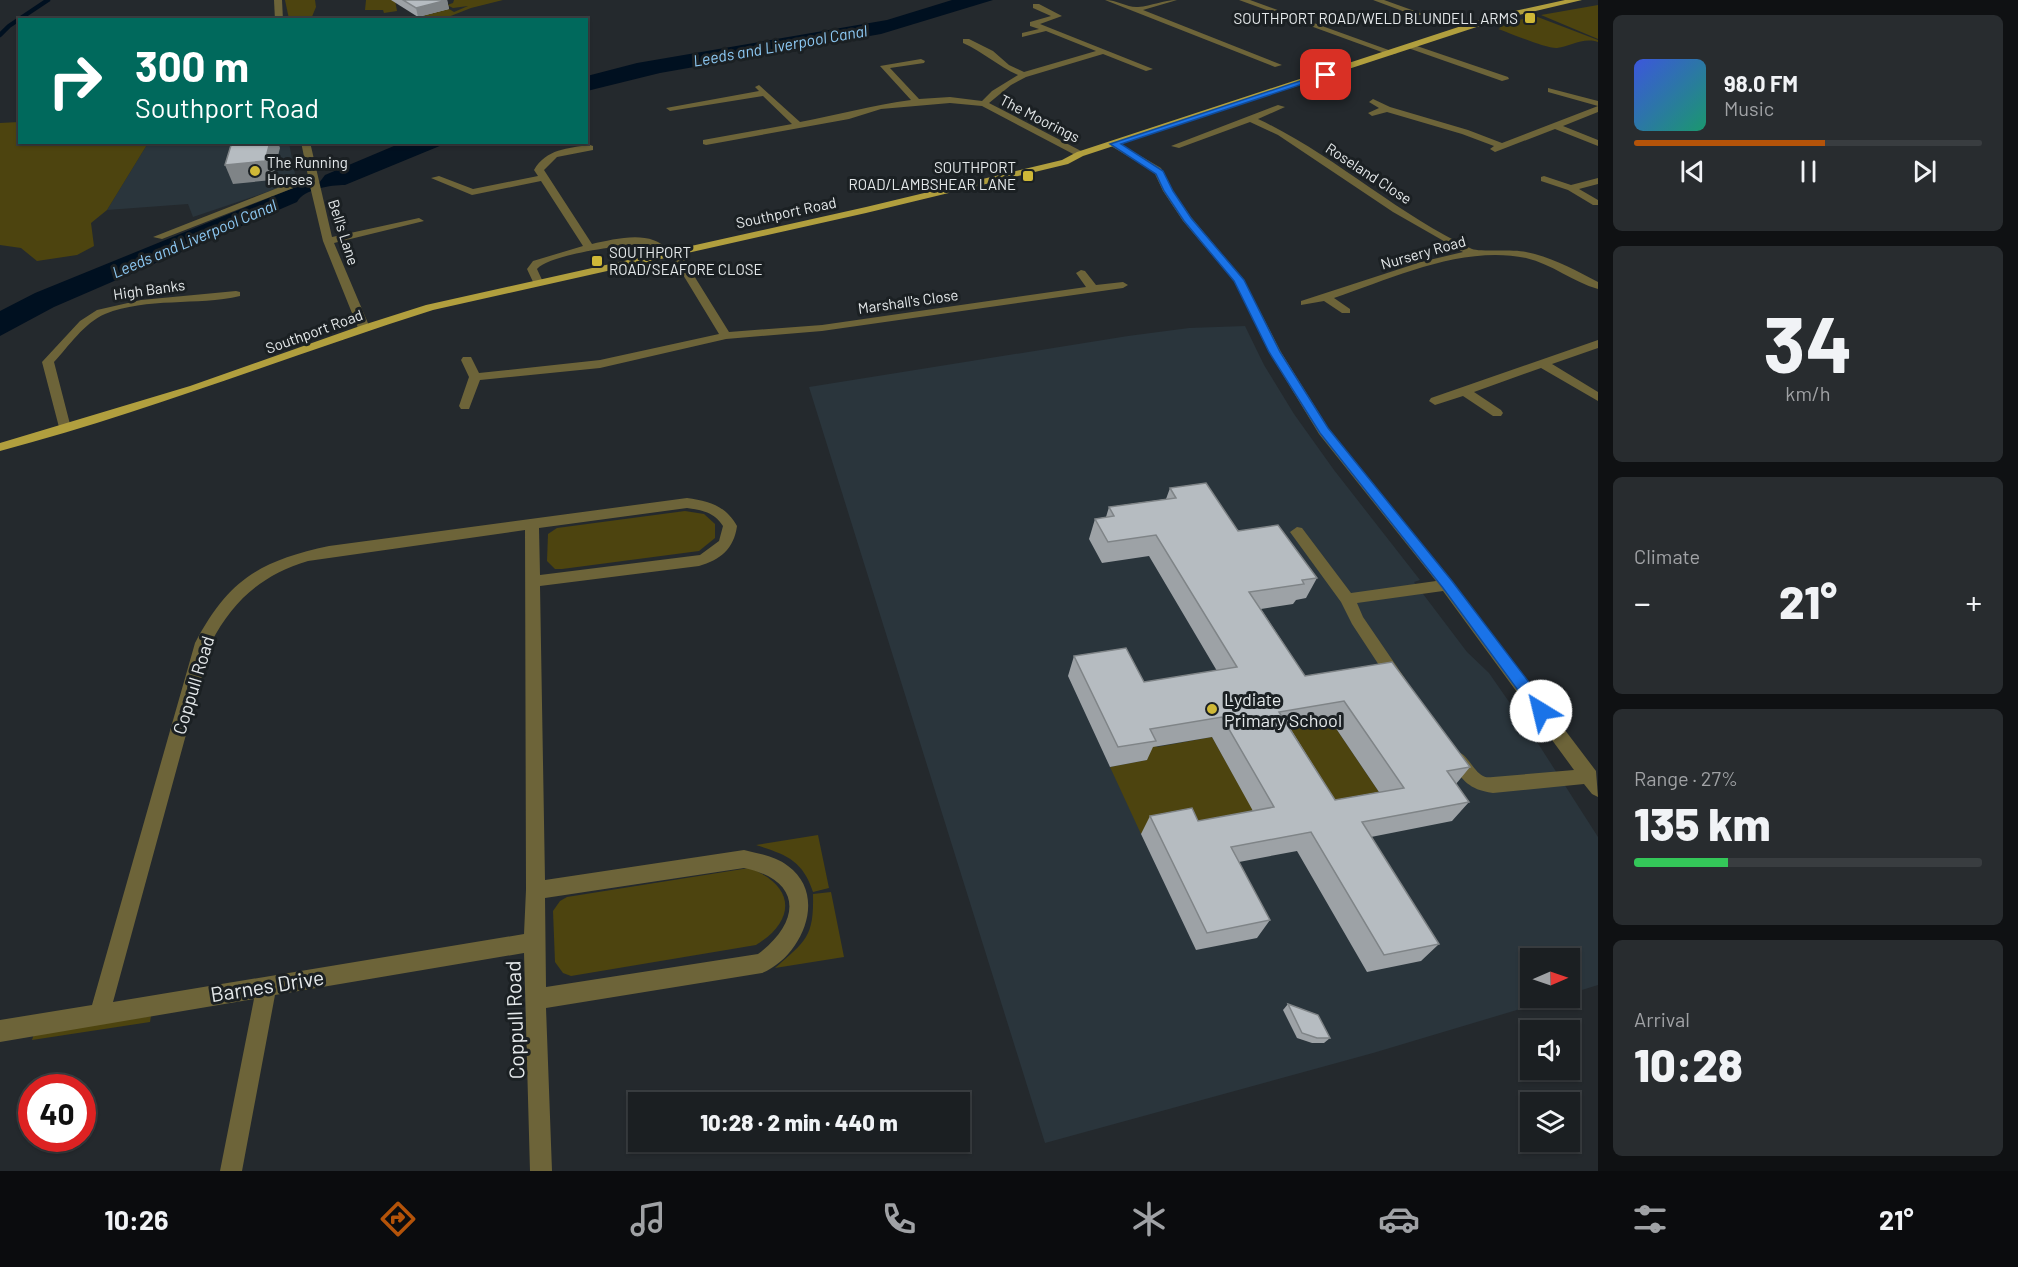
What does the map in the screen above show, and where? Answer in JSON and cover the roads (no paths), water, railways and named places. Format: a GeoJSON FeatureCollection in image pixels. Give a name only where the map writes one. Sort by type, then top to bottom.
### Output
{"type":"FeatureCollection","features":[{"type":"Feature","properties":{"kind":"main road","name":"Southport Road"},"geometry":{"type":"LineString","coordinates":[[0,447],[194,389],[364,328],[460,299],[1054,165],[1080,154],[1503,16],[1563,1],[1578,0]]}},
{"type":"Feature","properties":{"kind":"street"},"geometry":{"type":"LineString","coordinates":[[278,0],[279,18]]}},
{"type":"Feature","properties":{"kind":"street"},"geometry":{"type":"LineString","coordinates":[[1109,0],[1278,65]]}},
{"type":"Feature","properties":{"kind":"street"},"geometry":{"type":"LineString","coordinates":[[1136,10],[1173,0]]}},
{"type":"Feature","properties":{"kind":"street"},"geometry":{"type":"LineString","coordinates":[[1243,0],[1393,52]]}},
{"type":"Feature","properties":{"kind":"street"},"geometry":{"type":"LineString","coordinates":[[1254,4],[1267,0]]}},
{"type":"Feature","properties":{"kind":"street"},"geometry":{"type":"LineString","coordinates":[[1377,0],[1419,14]]}},
{"type":"Feature","properties":{"kind":"street"},"geometry":{"type":"LineString","coordinates":[[1402,8],[1418,4]]}},
{"type":"Feature","properties":{"kind":"street"},"geometry":{"type":"LineString","coordinates":[[1036,6],[1058,16],[1033,24],[1149,69]]}},
{"type":"Feature","properties":{"kind":"street"},"geometry":{"type":"LineString","coordinates":[[1024,35],[1046,29]]}},
{"type":"Feature","properties":{"kind":"street"},"geometry":{"type":"LineString","coordinates":[[966,41],[990,53],[1006,67],[1022,74]]}},
{"type":"Feature","properties":{"kind":"street"},"geometry":{"type":"LineString","coordinates":[[980,48],[990,45]]}},
{"type":"Feature","properties":{"kind":"street"},"geometry":{"type":"LineString","coordinates":[[1411,46],[1505,79]]}},
{"type":"Feature","properties":{"kind":"street"},"geometry":{"type":"LineString","coordinates":[[984,104],[991,95],[1022,74],[1101,52]]}},
{"type":"Feature","properties":{"kind":"street"},"geometry":{"type":"LineString","coordinates":[[1234,62],[1253,56]]}},
{"type":"Feature","properties":{"kind":"street"},"geometry":{"type":"LineString","coordinates":[[917,102],[884,66],[921,61]]}},
{"type":"Feature","properties":{"kind":"street"},"geometry":{"type":"LineString","coordinates":[[670,108],[761,90],[798,126]]}},
{"type":"Feature","properties":{"kind":"street"},"geometry":{"type":"LineString","coordinates":[[1551,90],[1598,107]]}},
{"type":"Feature","properties":{"kind":"street","name":"The Moorings"},"geometry":{"type":"LineString","coordinates":[[706,142],[917,102],[950,100],[984,104],[1080,154]]}},
{"type":"Feature","properties":{"kind":"street"},"geometry":{"type":"LineString","coordinates":[[1373,102],[1387,109],[1465,132],[1502,147]]}},
{"type":"Feature","properties":{"kind":"street"},"geometry":{"type":"LineString","coordinates":[[1176,146],[1281,107]]}},
{"type":"Feature","properties":{"kind":"street"},"geometry":{"type":"LineString","coordinates":[[1488,151],[1556,126],[1598,107]]}},
{"type":"Feature","properties":{"kind":"street"},"geometry":{"type":"LineString","coordinates":[[1371,113],[1387,109]]}},
{"type":"Feature","properties":{"kind":"street","name":"Roseland Close"},"geometry":{"type":"LineString","coordinates":[[1249,118],[1281,133],[1397,210],[1472,253]]}},
{"type":"Feature","properties":{"kind":"street"},"geometry":{"type":"LineString","coordinates":[[1556,126],[1598,142]]}},
{"type":"Feature","properties":{"kind":"street","name":"Bell's Lane"},"geometry":{"type":"LineString","coordinates":[[305,144],[328,241],[364,328]]}},
{"type":"Feature","properties":{"kind":"street"},"geometry":{"type":"LineString","coordinates":[[1114,144],[1160,172],[1168,191],[1187,219],[1239,280],[1275,352],[1324,431],[1447,585],[1594,782]]}},
{"type":"Feature","properties":{"kind":"street"},"geometry":{"type":"LineString","coordinates":[[590,147],[556,153],[542,162],[539,170],[590,248]]}},
{"type":"Feature","properties":{"kind":"street"},"geometry":{"type":"LineString","coordinates":[[436,178],[472,192],[544,178]]}},
{"type":"Feature","properties":{"kind":"street"},"geometry":{"type":"LineString","coordinates":[[1544,179],[1571,188],[1596,203]]}},
{"type":"Feature","properties":{"kind":"street"},"geometry":{"type":"LineString","coordinates":[[158,237],[313,181]]}},
{"type":"Feature","properties":{"kind":"street"},"geometry":{"type":"LineString","coordinates":[[1571,188],[1598,181]]}},
{"type":"Feature","properties":{"kind":"street"},"geometry":{"type":"LineString","coordinates":[[328,241],[419,221]]}},
{"type":"Feature","properties":{"kind":"street"},"geometry":{"type":"LineString","coordinates":[[538,282],[532,268],[537,263],[590,248],[643,241],[655,242],[670,253],[726,336]]}},
{"type":"Feature","properties":{"kind":"street","name":"Nursery Road"},"geometry":{"type":"LineString","coordinates":[[1305,303],[1472,253],[1505,251],[1524,254],[1558,265],[1598,286]]}},
{"type":"Feature","properties":{"kind":"street"},"geometry":{"type":"LineString","coordinates":[[1080,273],[1093,289]]}},
{"type":"Feature","properties":{"kind":"street","name":"Marshall's Close"},"geometry":{"type":"LineString","coordinates":[[475,377],[600,364],[726,336],[822,328],[1123,285]]}},
{"type":"Feature","properties":{"kind":"street","name":"High Banks"},"geometry":{"type":"LineString","coordinates":[[65,428],[48,362],[91,317],[117,307],[236,294]]}},
{"type":"Feature","properties":{"kind":"street"},"geometry":{"type":"LineString","coordinates":[[1325,297],[1346,312]]}},
{"type":"Feature","properties":{"kind":"street"},"geometry":{"type":"LineString","coordinates":[[1435,401],[1598,344]]}},
{"type":"Feature","properties":{"kind":"street"},"geometry":{"type":"LineString","coordinates":[[465,406],[475,377],[467,360]]}},
{"type":"Feature","properties":{"kind":"street"},"geometry":{"type":"LineString","coordinates":[[1543,364],[1598,397]]}},
{"type":"Feature","properties":{"kind":"street"},"geometry":{"type":"LineString","coordinates":[[1465,391],[1497,414]]}},
{"type":"Feature","properties":{"kind":"street","name":"Coppull Road"},"geometry":{"type":"LineString","coordinates":[[100,1013],[203,643],[213,621],[225,604],[254,578],[273,567],[309,554],[687,503],[711,507],[720,512],[730,526],[726,544],[711,557],[699,561],[535,581]]}},
{"type":"Feature","properties":{"kind":"street","name":"Coppull Road"},"geometry":{"type":"LineString","coordinates":[[532,523],[535,581],[536,890],[534,942],[541,1171]]}},
{"type":"Feature","properties":{"kind":"street"},"geometry":{"type":"LineString","coordinates":[[1297,532],[1347,599],[1370,639],[1409,695]]}},
{"type":"Feature","properties":{"kind":"street"},"geometry":{"type":"LineString","coordinates":[[1347,599],[1447,585]]}},
{"type":"Feature","properties":{"kind":"street"},"geometry":{"type":"LineString","coordinates":[[1442,740],[1461,766],[1478,783],[1493,785],[1594,782]]}},
{"type":"Feature","properties":{"kind":"street"},"geometry":{"type":"LineString","coordinates":[[536,890],[744,859],[762,860],[779,868],[792,882],[799,900],[800,918],[778,954],[762,963],[537,999]]}},
{"type":"Feature","properties":{"kind":"street","name":"Barnes Drive"},"geometry":{"type":"LineString","coordinates":[[0,1031],[534,942]]}},
{"type":"Feature","properties":{"kind":"street"},"geometry":{"type":"LineString","coordinates":[[231,1171],[267,985]]}},
{"type":"Feature","properties":{"kind":"water","name":"Leeds and Liverpool Canal"},"geometry":{"type":"Polygon","coordinates":[[[952,0],[993,0],[881,34],[660,73],[588,91],[588,76],[637,63],[887,20],[952,0]]]}},
{"type":"Feature","properties":{"kind":"water","name":"Leeds and Liverpool Canal"},"geometry":{"type":"Polygon","coordinates":[[[399,144],[445,144],[345,185],[326,187],[305,194],[297,202],[54,307],[0,336],[0,311],[35,293],[298,186],[319,183],[325,175],[399,144]]]}},
{"type":"Feature","properties":{"kind":"waterway"},"geometry":{"type":"LineString","coordinates":[[21,18],[48,0]]}},
{"type":"Feature","properties":{"kind":"waterway"},"geometry":{"type":"LineString","coordinates":[[0,35],[18,20]]}},
{"type":"Feature","properties":{"kind":"place","name":"SOUTHPORT ROAD/WELD BLUNDELL ARMS"},"geometry":{"type":"Point","coordinates":[1530,18]}},
{"type":"Feature","properties":{"kind":"place","name":"The Running Horses"},"geometry":{"type":"Point","coordinates":[255,171]}},
{"type":"Feature","properties":{"kind":"place","name":"SOUTHPORT ROAD/LAMBSHEAR LANE"},"geometry":{"type":"Point","coordinates":[1028,176]}},
{"type":"Feature","properties":{"kind":"place","name":"SOUTHPORT ROAD/SEAFORE CLOSE"},"geometry":{"type":"Point","coordinates":[597,261]}},
{"type":"Feature","properties":{"kind":"place","name":"Lydiate Primary School"},"geometry":{"type":"Point","coordinates":[1212,709]}}]}
